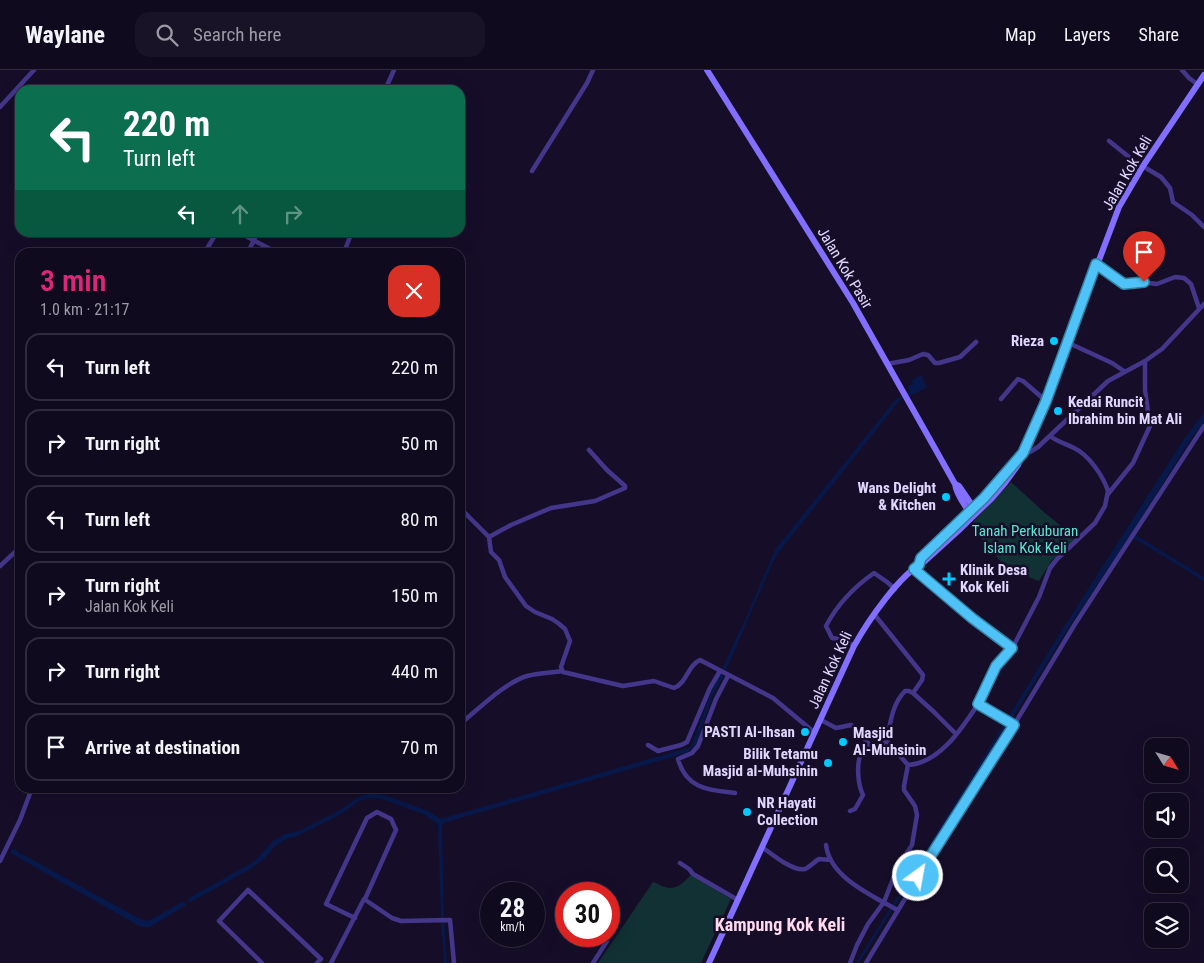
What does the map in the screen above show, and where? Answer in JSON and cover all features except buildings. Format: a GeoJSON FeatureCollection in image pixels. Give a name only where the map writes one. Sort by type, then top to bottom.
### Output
{"type":"FeatureCollection","features":[{"type":"Feature","properties":{"kind":"street"},"geometry":{"type":"LineString","coordinates":[[20,85],[34,70]]}},
{"type":"Feature","properties":{"kind":"street"},"geometry":{"type":"LineString","coordinates":[[388,85],[394,70]]}},
{"type":"Feature","properties":{"kind":"street"},"geometry":{"type":"LineString","coordinates":[[532,171],[590,79],[593,70]]}},
{"type":"Feature","properties":{"kind":"street","name":"Jalan Kok Pasir"},"geometry":{"type":"LineString","coordinates":[[707,70],[853,303],[955,484],[955,488],[972,511]]}},
{"type":"Feature","properties":{"kind":"street"},"geometry":{"type":"LineString","coordinates":[[1182,70],[1188,78],[1202,80]]}},
{"type":"Feature","properties":{"kind":"street","name":"Jalan Kok Keli"},"geometry":{"type":"LineString","coordinates":[[709,963],[854,646],[874,614],[895,589],[916,567],[958,531],[988,498],[1014,462],[1021,456],[1046,401],[1119,207],[1143,166],[1202,80]]}},
{"type":"Feature","properties":{"kind":"street"},"geometry":{"type":"LineString","coordinates":[[0,107],[15,91]]}},
{"type":"Feature","properties":{"kind":"street"},"geometry":{"type":"LineString","coordinates":[[1109,141],[1134,161],[1161,177],[1171,192],[1172,202],[1192,215],[1204,227]]}},
{"type":"Feature","properties":{"kind":"street"},"geometry":{"type":"LineString","coordinates":[[207,248],[214,237]]}},
{"type":"Feature","properties":{"kind":"street"},"geometry":{"type":"LineString","coordinates":[[247,237],[268,248]]}},
{"type":"Feature","properties":{"kind":"street"},"geometry":{"type":"LineString","coordinates":[[250,248],[256,237]]}},
{"type":"Feature","properties":{"kind":"street"},"geometry":{"type":"LineString","coordinates":[[1096,264],[1125,284],[1140,282],[1157,284],[1175,277],[1184,278],[1191,284],[1199,308]]}},
{"type":"Feature","properties":{"kind":"street"},"geometry":{"type":"LineString","coordinates":[[1021,456],[1032,451],[1050,436],[1096,392],[1124,371],[1145,361],[1162,349],[1204,304]]}},
{"type":"Feature","properties":{"kind":"street"},"geometry":{"type":"LineString","coordinates":[[1068,341],[1124,371]]}},
{"type":"Feature","properties":{"kind":"street"},"geometry":{"type":"LineString","coordinates":[[887,364],[909,360],[923,354],[928,355],[935,363],[939,363],[960,357],[976,342]]}},
{"type":"Feature","properties":{"kind":"street"},"geometry":{"type":"LineString","coordinates":[[1107,496],[1134,463],[1150,426],[1145,361]]}},
{"type":"Feature","properties":{"kind":"street"},"geometry":{"type":"LineString","coordinates":[[1001,399],[1018,379],[1046,401]]}},
{"type":"Feature","properties":{"kind":"street"},"geometry":{"type":"LineString","coordinates":[[866,963],[896,909],[1012,724],[1204,426]]}},
{"type":"Feature","properties":{"kind":"street"},"geometry":{"type":"LineString","coordinates":[[908,765],[919,764],[931,758],[956,734],[978,704],[996,666],[1012,648],[1039,596],[1053,563],[1094,524],[1103,510],[1108,491],[1087,459],[1076,449],[1058,442],[1050,436]]}},
{"type":"Feature","properties":{"kind":"street"},"geometry":{"type":"LineString","coordinates":[[489,537],[511,525],[551,508],[596,501],[626,488],[589,450]]}},
{"type":"Feature","properties":{"kind":"street"},"geometry":{"type":"LineString","coordinates":[[961,521],[963,511],[962,496],[974,500],[988,498]]}},
{"type":"Feature","properties":{"kind":"street","name":"Jalan Kok Keli"},"geometry":{"type":"LineString","coordinates":[[916,567],[921,558],[988,498]]}},
{"type":"Feature","properties":{"kind":"street"},"geometry":{"type":"LineString","coordinates":[[958,531],[972,511]]}},
{"type":"Feature","properties":{"kind":"street"},"geometry":{"type":"LineString","coordinates":[[465,513],[489,537],[491,552],[499,560],[505,578],[526,606],[532,611],[558,623],[569,636],[570,644],[561,667],[562,671]]}},
{"type":"Feature","properties":{"kind":"street"},"geometry":{"type":"LineString","coordinates":[[0,566],[15,552]]}},
{"type":"Feature","properties":{"kind":"street"},"geometry":{"type":"LineString","coordinates":[[916,567],[972,618],[1012,648]]}},
{"type":"Feature","properties":{"kind":"street"},"geometry":{"type":"LineString","coordinates":[[854,646],[845,640],[832,638],[826,626],[832,615],[847,596],[874,573],[895,589]]}},
{"type":"Feature","properties":{"kind":"street"},"geometry":{"type":"LineString","coordinates":[[874,614],[923,675],[922,680],[913,693]]}},
{"type":"Feature","properties":{"kind":"street"},"geometry":{"type":"LineString","coordinates":[[465,720],[498,693],[528,676],[562,671],[623,686],[654,681],[674,688],[680,685],[697,661],[703,662],[777,701],[815,732]]}},
{"type":"Feature","properties":{"kind":"street"},"geometry":{"type":"LineString","coordinates":[[648,745],[658,751],[687,742],[710,688],[720,671]]}},
{"type":"Feature","properties":{"kind":"street"},"geometry":{"type":"LineString","coordinates":[[728,676],[716,699],[698,746],[692,753],[678,759],[682,770],[696,785],[704,789],[735,793]]}},
{"type":"Feature","properties":{"kind":"street"},"geometry":{"type":"LineString","coordinates":[[821,720],[836,728],[851,725],[869,744],[877,747],[887,741],[891,718],[898,700],[905,691],[913,693],[956,734]]}},
{"type":"Feature","properties":{"kind":"street"},"geometry":{"type":"LineString","coordinates":[[978,704],[1012,724]]}},
{"type":"Feature","properties":{"kind":"street"},"geometry":{"type":"LineString","coordinates":[[887,741],[908,765]]}},
{"type":"Feature","properties":{"kind":"street"},"geometry":{"type":"LineString","coordinates":[[850,812],[856,809],[863,795],[860,786],[860,760],[862,753],[869,744]]}},
{"type":"Feature","properties":{"kind":"street"},"geometry":{"type":"LineString","coordinates":[[850,963],[868,924],[886,903],[898,866],[912,845],[917,824],[915,806],[906,793],[904,786],[908,765]]}},
{"type":"Feature","properties":{"kind":"street"},"geometry":{"type":"LineString","coordinates":[[0,861],[30,793]]}},
{"type":"Feature","properties":{"kind":"street"},"geometry":{"type":"LineString","coordinates":[[332,963],[365,899],[396,830],[391,819],[378,812],[367,818],[326,904],[354,918]]}},
{"type":"Feature","properties":{"kind":"street"},"geometry":{"type":"LineString","coordinates":[[826,845],[836,868],[852,882],[896,909]]}},
{"type":"Feature","properties":{"kind":"street"},"geometry":{"type":"LineString","coordinates":[[762,847],[790,866],[798,869],[808,868],[819,859],[831,860]]}},
{"type":"Feature","properties":{"kind":"street"},"geometry":{"type":"LineString","coordinates":[[680,863],[689,868],[694,874],[738,900]]}},
{"type":"Feature","properties":{"kind":"street"},"geometry":{"type":"LineString","coordinates":[[262,963],[219,920],[248,890],[321,959],[316,963]]}},
{"type":"Feature","properties":{"kind":"street"},"geometry":{"type":"LineString","coordinates":[[365,899],[392,918],[400,921],[450,920],[454,963]]}},
{"type":"Feature","properties":{"kind":"street"},"geometry":{"type":"LineString","coordinates":[[593,963],[603,947]]}},
{"type":"Feature","properties":{"kind":"green space","name":"Tanah Perkuburan Islam Kok Keli"},"geometry":{"type":"Polygon","coordinates":[[[1011,482],[1077,539],[1052,560],[1039,581],[1007,569],[970,525],[1011,482]]]}},
{"type":"Feature","properties":{"kind":"green space"},"geometry":{"type":"Polygon","coordinates":[[[691,875],[731,899],[701,963],[598,963],[609,947],[620,947],[620,931],[653,882],[663,887],[673,888],[691,875]]]}},
{"type":"Feature","properties":{"kind":"water"},"geometry":{"type":"Polygon","coordinates":[[[921,375],[927,387],[900,400],[778,553],[722,679],[713,695],[696,745],[686,753],[443,823],[444,921],[447,963],[444,963],[441,921],[438,824],[425,815],[382,799],[370,798],[359,801],[341,814],[297,836],[286,839],[274,847],[265,858],[252,868],[191,902],[188,901],[189,898],[255,861],[273,841],[285,834],[299,831],[340,810],[358,797],[371,793],[388,796],[428,811],[441,819],[691,747],[711,693],[775,550],[896,399],[910,392],[908,386],[913,384],[912,380],[921,375]]]}},
{"type":"Feature","properties":{"kind":"water"},"geometry":{"type":"Polygon","coordinates":[[[1204,413],[1204,422],[1191,439],[1132,533],[1204,577],[1204,581],[1130,536],[1073,621],[859,963],[856,963],[1069,619],[1184,439],[1204,413]]]}},
{"type":"Feature","properties":{"kind":"water"},"geometry":{"type":"Polygon","coordinates":[[[17,854],[22,854],[140,919],[148,921],[184,901],[186,905],[150,927],[141,927],[19,858],[17,854]]]}},
{"type":"Feature","properties":{"kind":"place","name":"Rieza"},"geometry":{"type":"Point","coordinates":[1054,341]}},
{"type":"Feature","properties":{"kind":"place","name":"Kedai Runcit Ibrahim bin Mat Ali"},"geometry":{"type":"Point","coordinates":[1058,411]}},
{"type":"Feature","properties":{"kind":"place","name":"Wans Delight & Kitchen"},"geometry":{"type":"Point","coordinates":[946,497]}},
{"type":"Feature","properties":{"kind":"place","name":"Klinik Desa Kok Keli"},"geometry":{"type":"Point","coordinates":[949,579]}},
{"type":"Feature","properties":{"kind":"place","name":"PASTI Al-Ihsan"},"geometry":{"type":"Point","coordinates":[805,732]}},
{"type":"Feature","properties":{"kind":"place","name":"Masjid Al-Muhsinin"},"geometry":{"type":"Point","coordinates":[843,742]}},
{"type":"Feature","properties":{"kind":"place","name":"Bilik Tetamu Masjid al-Muhsinin"},"geometry":{"type":"Point","coordinates":[828,763]}},
{"type":"Feature","properties":{"kind":"place","name":"NR Hayati Collection"},"geometry":{"type":"Point","coordinates":[747,812]}},
{"type":"Feature","properties":{"kind":"district","name":"Kampung Kok Keli"},"geometry":{"type":"Point","coordinates":[780,924]}},
{"type":"Feature","properties":{"kind":"route"},"geometry":{"type":"LineString","coordinates":[[918,876],[1014,725],[978,704],[996,666],[1012,648],[972,618],[914,569],[919,565],[921,558],[992,490],[1023,453],[1046,401],[1096,264],[1124,284],[1144,282]]}}]}
